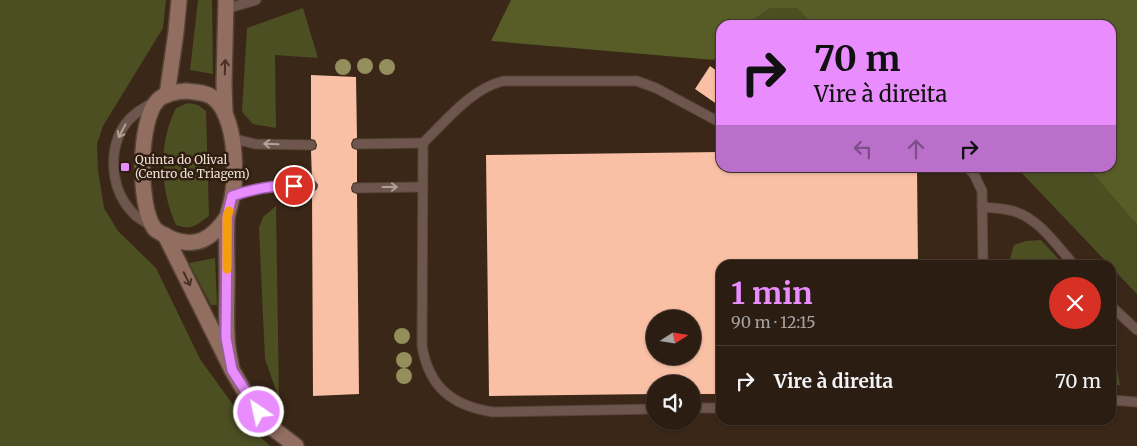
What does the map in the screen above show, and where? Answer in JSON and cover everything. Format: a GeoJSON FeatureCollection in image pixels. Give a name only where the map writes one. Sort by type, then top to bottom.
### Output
{"type":"FeatureCollection","features":[{"type":"Feature","properties":{"kind":"street"},"geometry":{"type":"LineString","coordinates":[[178,0],[176,32],[163,97],[149,114],[144,138],[142,165],[144,193],[149,213],[250,401],[267,424],[296,446]]}},
{"type":"Feature","properties":{"kind":"street"},"geometry":{"type":"LineString","coordinates":[[225,116],[226,5]]}},
{"type":"Feature","properties":{"kind":"street"},"geometry":{"type":"LineString","coordinates":[[163,97],[182,91],[199,92],[212,96],[221,106],[231,138],[235,172],[227,217],[226,338],[232,370]]}},
{"type":"Feature","properties":{"kind":"street"},"geometry":{"type":"LineString","coordinates":[[160,232],[180,242],[194,243],[204,240],[218,230],[227,217]]}},
{"type":"Feature","properties":{"kind":"lane"},"geometry":{"type":"LineString","coordinates":[[226,5],[256,0]]}},
{"type":"Feature","properties":{"kind":"lane"},"geometry":{"type":"LineString","coordinates":[[357,144],[423,143],[468,100],[492,84],[503,81],[637,81],[656,88],[716,119]]}},
{"type":"Feature","properties":{"kind":"lane"},"geometry":{"type":"LineString","coordinates":[[160,232],[135,215],[121,198],[114,173],[114,148],[124,125],[137,112],[163,97]]}},
{"type":"Feature","properties":{"kind":"lane"},"geometry":{"type":"LineString","coordinates":[[231,138],[255,144],[311,145]]}},
{"type":"Feature","properties":{"kind":"lane"},"geometry":{"type":"LineString","coordinates":[[423,143],[422,346],[428,369],[445,394],[474,410],[493,412],[646,409]]}},
{"type":"Feature","properties":{"kind":"lane"},"geometry":{"type":"LineString","coordinates":[[972,172],[982,191],[984,260]]}},
{"type":"Feature","properties":{"kind":"lane"},"geometry":{"type":"LineString","coordinates":[[232,196],[249,190],[276,186],[312,186]]}},
{"type":"Feature","properties":{"kind":"lane"},"geometry":{"type":"LineString","coordinates":[[357,188],[423,187]]}},
{"type":"Feature","properties":{"kind":"lane"},"geometry":{"type":"LineString","coordinates":[[982,207],[1012,210],[1025,216],[1038,226],[1069,260]]}},
{"type":"Feature","properties":{"kind":"lane"},"geometry":{"type":"LineString","coordinates":[[1116,311],[1137,330]]}},
{"type":"Feature","properties":{"kind":"lane"},"geometry":{"type":"LineString","coordinates":[[1116,400],[1137,402]]}},
{"type":"Feature","properties":{"kind":"lane"},"geometry":{"type":"LineString","coordinates":[[701,408],[716,408]]}},
{"type":"Feature","properties":{"kind":"green space"},"geometry":{"type":"Polygon","coordinates":[[[0,0],[166,0],[163,28],[103,126],[97,144],[98,170],[104,208],[118,231],[156,268],[200,359],[247,424],[270,446],[0,446],[0,0]]]}},
{"type":"Feature","properties":{"kind":"green space"},"geometry":{"type":"Polygon","coordinates":[[[198,0],[212,0],[213,74],[190,70],[198,0]]]}},
{"type":"Feature","properties":{"kind":"green space"},"geometry":{"type":"Polygon","coordinates":[[[511,0],[1137,0],[1137,225],[1091,172],[1116,172],[1116,20],[808,20],[797,8],[771,8],[753,20],[716,20],[716,57],[714,60],[491,41],[511,0]]]}},
{"type":"Feature","properties":{"kind":"green space"},"geometry":{"type":"Polygon","coordinates":[[[303,8],[318,58],[275,55],[276,128],[253,124],[242,112],[247,28],[303,8]]]}},
{"type":"Feature","properties":{"kind":"green space"},"geometry":{"type":"Polygon","coordinates":[[[771,8],[797,8],[808,20],[753,20],[771,8]]]}},
{"type":"Feature","properties":{"kind":"green space"},"geometry":{"type":"Polygon","coordinates":[[[188,103],[198,105],[206,111],[209,216],[194,226],[181,227],[176,225],[171,211],[164,182],[163,167],[166,136],[170,122],[176,108],[188,103]]]}},
{"type":"Feature","properties":{"kind":"green space"},"geometry":{"type":"Polygon","coordinates":[[[1021,172],[1091,172],[1137,225],[1137,294],[1116,272],[1116,260],[1105,260],[1021,172]]]}},
{"type":"Feature","properties":{"kind":"green space"},"geometry":{"type":"Polygon","coordinates":[[[276,206],[279,399],[265,359],[259,228],[263,217],[276,206]]]}},
{"type":"Feature","properties":{"kind":"green space"},"geometry":{"type":"Polygon","coordinates":[[[1041,240],[1059,260],[1010,260],[1014,245],[1026,241],[1041,240]]]}},
{"type":"Feature","properties":{"kind":"green space"},"geometry":{"type":"Polygon","coordinates":[[[215,258],[217,305],[211,305],[189,263],[215,258]]]}},
{"type":"Feature","properties":{"kind":"green space"},"geometry":{"type":"Polygon","coordinates":[[[1116,363],[1120,385],[1116,385],[1116,363]]]}},
{"type":"Feature","properties":{"kind":"building"},"geometry":{"type":"Polygon","coordinates":[[[710,66],[716,70],[716,104],[695,89],[710,66]]]}},
{"type":"Feature","properties":{"kind":"building"},"geometry":{"type":"Polygon","coordinates":[[[311,75],[356,77],[357,138],[353,139],[351,144],[352,148],[357,150],[357,182],[353,183],[351,188],[352,192],[357,194],[359,394],[313,396],[312,192],[317,189],[318,185],[312,180],[311,151],[316,149],[317,145],[315,140],[311,139],[311,75]]]}},
{"type":"Feature","properties":{"kind":"building"},"geometry":{"type":"Polygon","coordinates":[[[716,152],[716,172],[917,172],[918,260],[716,260],[716,394],[701,394],[701,375],[646,375],[646,394],[489,396],[486,155],[716,152]]]}},
{"type":"Feature","properties":{"kind":"slow traffic"},"geometry":{"type":"LineString","coordinates":[[227,269],[227,217],[229,211]]}},
{"type":"Feature","properties":{"kind":"place","name":"Quinta do Olival (Centro de Triagem)"},"geometry":{"type":"Point","coordinates":[125,167]}},
{"type":"Feature","properties":{"kind":"route"},"geometry":{"type":"LineString","coordinates":[[259,412],[250,401],[232,370],[226,338],[227,217],[232,196],[249,190],[276,186],[294,186]]}}]}
